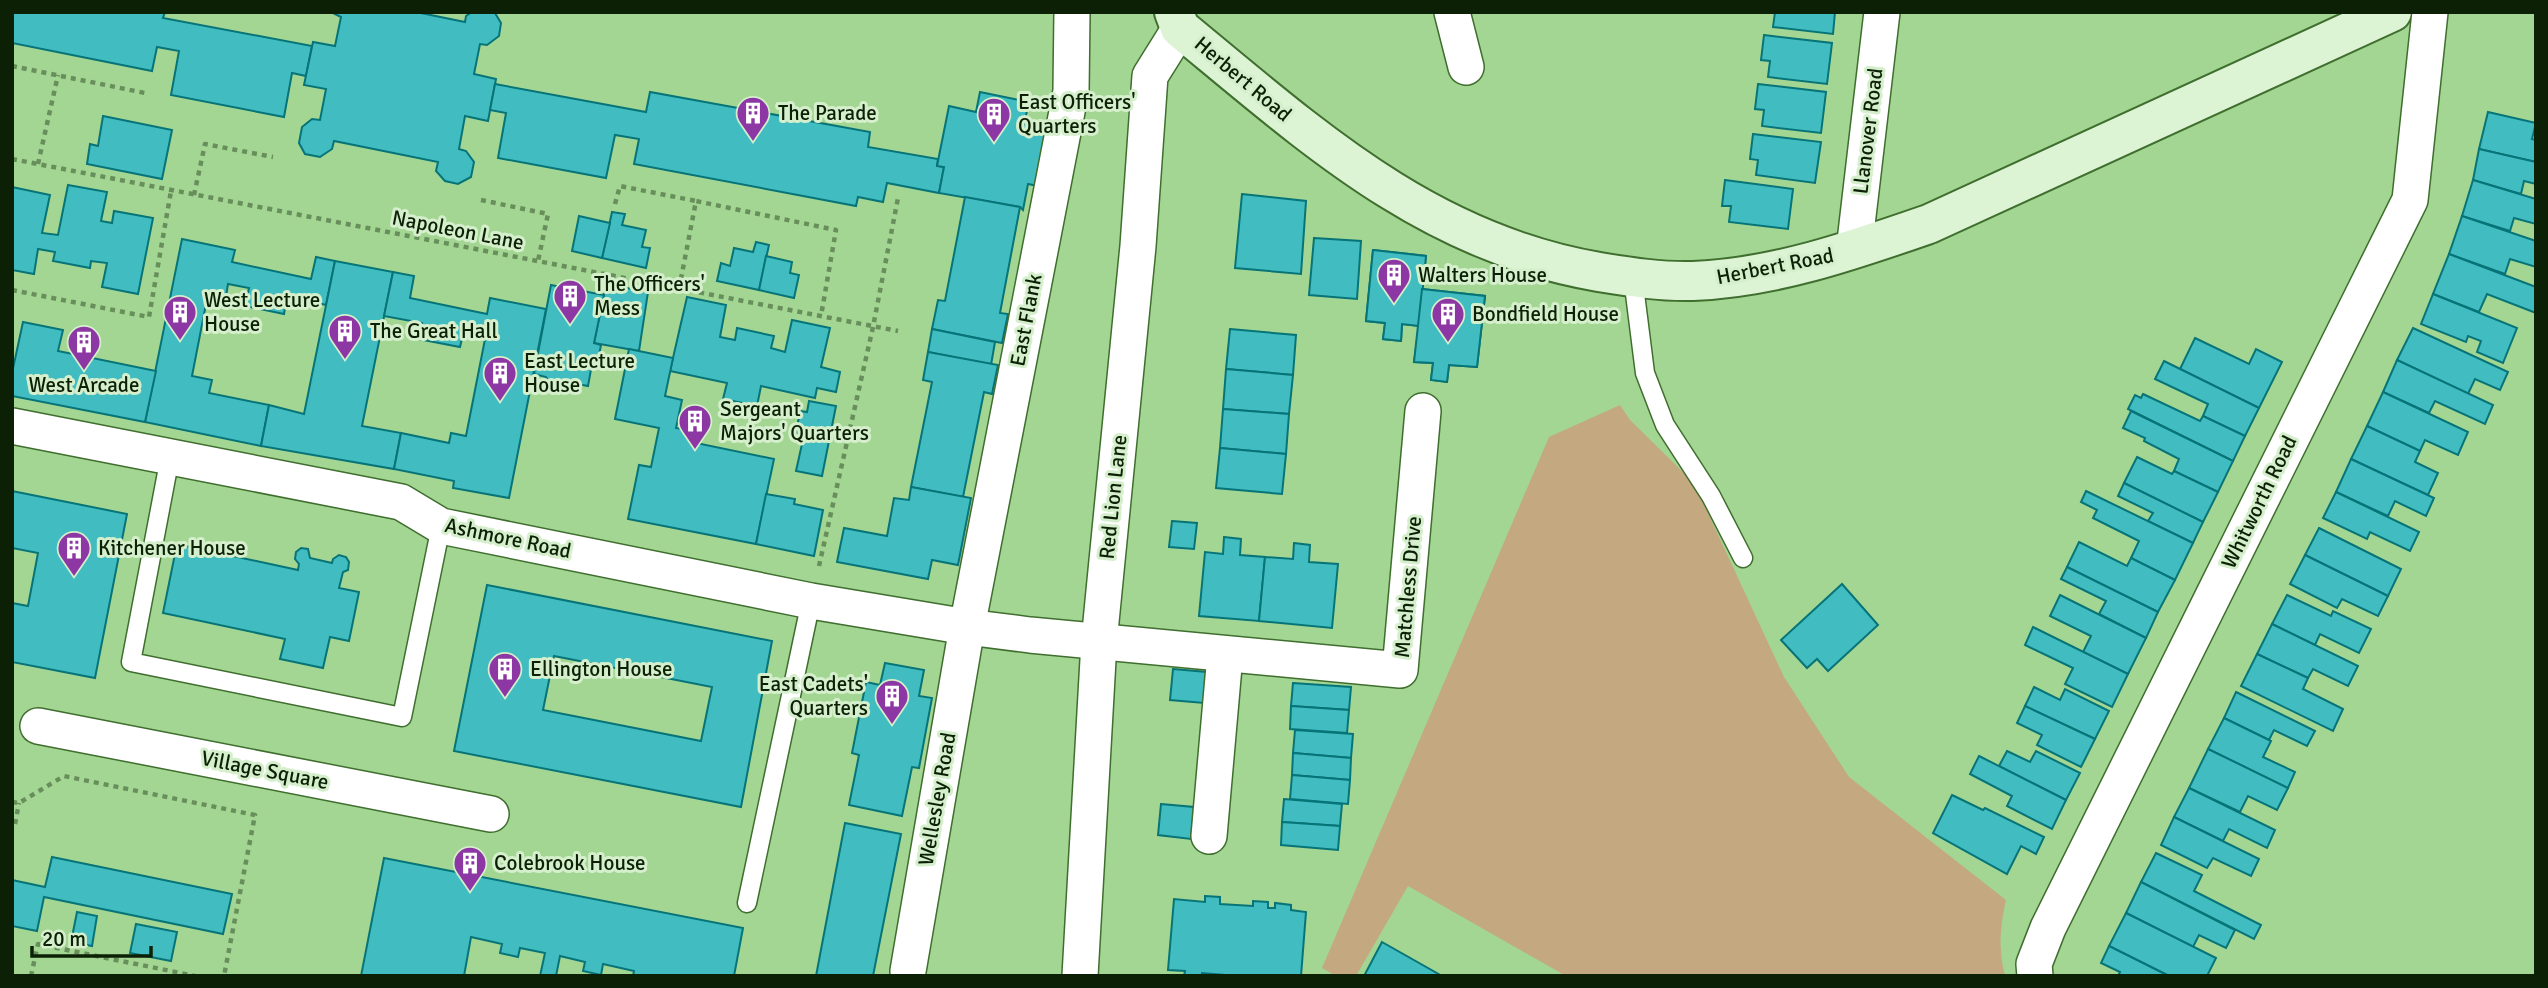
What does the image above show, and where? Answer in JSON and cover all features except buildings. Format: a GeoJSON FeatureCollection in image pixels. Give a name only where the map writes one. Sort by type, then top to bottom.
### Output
{"type":"FeatureCollection","features":[{"type":"Feature","properties":{"kind":"street","name":"East Flank"},"geometry":{"type":"LineString","coordinates":[[967,627],[1071,91],[1072,12]]}},
{"type":"Feature","properties":{"kind":"street"},"geometry":{"type":"LineString","coordinates":[[1452,12],[1466,67]]}},
{"type":"Feature","properties":{"kind":"street","name":"Llanover Road"},"geometry":{"type":"LineString","coordinates":[[1854,250],[1882,12]]}},
{"type":"Feature","properties":{"kind":"street","name":"Herbert Road"},"geometry":{"type":"LineString","coordinates":[[1177,20],[1312,137],[1391,191],[1458,229],[1525,255],[1577,268],[1633,278],[1693,281],[1746,275],[1854,250],[1929,224],[2392,12]]}},
{"type":"Feature","properties":{"kind":"street","name":"Whitworth Road"},"geometry":{"type":"LineString","coordinates":[[2035,976],[2034,964],[2048,929],[2410,200],[2430,12]]}},
{"type":"Feature","properties":{"kind":"street","name":"Red Lion Lane"},"geometry":{"type":"LineString","coordinates":[[1080,976],[1098,642],[1138,246],[1150,76],[1177,20]]}},
{"type":"Feature","properties":{"kind":"street","name":"Matchless Drive"},"geometry":{"type":"LineString","coordinates":[[967,627],[1224,655],[1401,670],[1423,411]]}},
{"type":"Feature","properties":{"kind":"street","name":"Ashmore Road"},"geometry":{"type":"LineString","coordinates":[[12,426],[401,502],[441,526],[811,601],[967,627]]}},
{"type":"Feature","properties":{"kind":"street","name":"Wellesley Road"},"geometry":{"type":"LineString","coordinates":[[908,971],[967,627]]}},
{"type":"Feature","properties":{"kind":"street"},"geometry":{"type":"LineString","coordinates":[[1209,836],[1224,655]]}},
{"type":"Feature","properties":{"kind":"street","name":"Village Square"},"geometry":{"type":"LineString","coordinates":[[38,726],[491,814]]}},
{"type":"Feature","properties":{"kind":"lane"},"geometry":{"type":"LineString","coordinates":[[1633,278],[1645,373],[1665,425],[1711,496],[1743,558]]}},
{"type":"Feature","properties":{"kind":"lane"},"geometry":{"type":"LineString","coordinates":[[170,457],[131,662],[402,717],[441,526]]}},
{"type":"Feature","properties":{"kind":"lane"},"geometry":{"type":"LineString","coordinates":[[747,903],[811,601]]}},
{"type":"Feature","properties":{"kind":"path"},"geometry":{"type":"LineString","coordinates":[[12,66],[145,93]]}},
{"type":"Feature","properties":{"kind":"path"},"geometry":{"type":"LineString","coordinates":[[38,164],[58,75]]}},
{"type":"Feature","properties":{"kind":"path"},"geometry":{"type":"LineString","coordinates":[[194,195],[205,144],[273,157]]}},
{"type":"Feature","properties":{"kind":"path","name":"Napoleon Lane"},"geometry":{"type":"LineString","coordinates":[[12,159],[898,331]]}},
{"type":"Feature","properties":{"kind":"path"},"geometry":{"type":"LineString","coordinates":[[615,204],[620,186],[836,230],[821,316]]}},
{"type":"Feature","properties":{"kind":"path"},"geometry":{"type":"LineString","coordinates":[[12,290],[149,317],[172,191]]}},
{"type":"Feature","properties":{"kind":"path"},"geometry":{"type":"LineString","coordinates":[[811,601],[873,327],[898,198]]}},
{"type":"Feature","properties":{"kind":"path"},"geometry":{"type":"LineString","coordinates":[[481,200],[548,214],[538,261]]}},
{"type":"Feature","properties":{"kind":"path"},"geometry":{"type":"LineString","coordinates":[[679,289],[696,201]]}},
{"type":"Feature","properties":{"kind":"path"},"geometry":{"type":"LineString","coordinates":[[12,802],[19,803],[64,776],[255,815],[224,976]]}},
{"type":"Feature","properties":{"kind":"path"},"geometry":{"type":"LineString","coordinates":[[15,824],[19,803]]}},
{"type":"Feature","properties":{"kind":"path"},"geometry":{"type":"LineString","coordinates":[[32,976],[38,944],[195,976]]}},
{"type":"Feature","properties":{"kind":"shaded area"},"geometry":{"type":"Polygon","coordinates":[[[1620,405],[1630,420],[1694,483],[1784,677],[1849,777],[2006,900],[2001,938],[2005,976],[1566,976],[1408,886],[1356,976],[1336,976],[1322,968],[1549,437],[1620,405]]]}},
{"type":"Feature","properties":{"kind":"place","name":"The Parade"},"geometry":{"type":"Point","coordinates":[753,143]}},
{"type":"Feature","properties":{"kind":"place","name":"East Officers' Quarters"},"geometry":{"type":"Point","coordinates":[994,144]}},
{"type":"Feature","properties":{"kind":"place","name":"Walters House"},"geometry":{"type":"Point","coordinates":[1394,305]}},
{"type":"Feature","properties":{"kind":"place","name":"The Officers' Mess"},"geometry":{"type":"Point","coordinates":[570,326]}},
{"type":"Feature","properties":{"kind":"place","name":"West Lecture House"},"geometry":{"type":"Point","coordinates":[180,342]}},
{"type":"Feature","properties":{"kind":"place","name":"Bondfield House"},"geometry":{"type":"Point","coordinates":[1448,344]}},
{"type":"Feature","properties":{"kind":"place","name":"The Great Hall"},"geometry":{"type":"Point","coordinates":[345,361]}},
{"type":"Feature","properties":{"kind":"place","name":"West Arcade"},"geometry":{"type":"Point","coordinates":[84,372]}},
{"type":"Feature","properties":{"kind":"place","name":"East Lecture House"},"geometry":{"type":"Point","coordinates":[500,403]}},
{"type":"Feature","properties":{"kind":"place","name":"Sergeant Majors' Quarters"},"geometry":{"type":"Point","coordinates":[695,451]}},
{"type":"Feature","properties":{"kind":"place","name":"Kitchener House"},"geometry":{"type":"Point","coordinates":[74,578]}},
{"type":"Feature","properties":{"kind":"place","name":"Ellington House"},"geometry":{"type":"Point","coordinates":[505,699]}},
{"type":"Feature","properties":{"kind":"place","name":"East Cadets' Quarters"},"geometry":{"type":"Point","coordinates":[892,726]}},
{"type":"Feature","properties":{"kind":"place","name":"Colebrook House"},"geometry":{"type":"Point","coordinates":[470,893]}}]}
